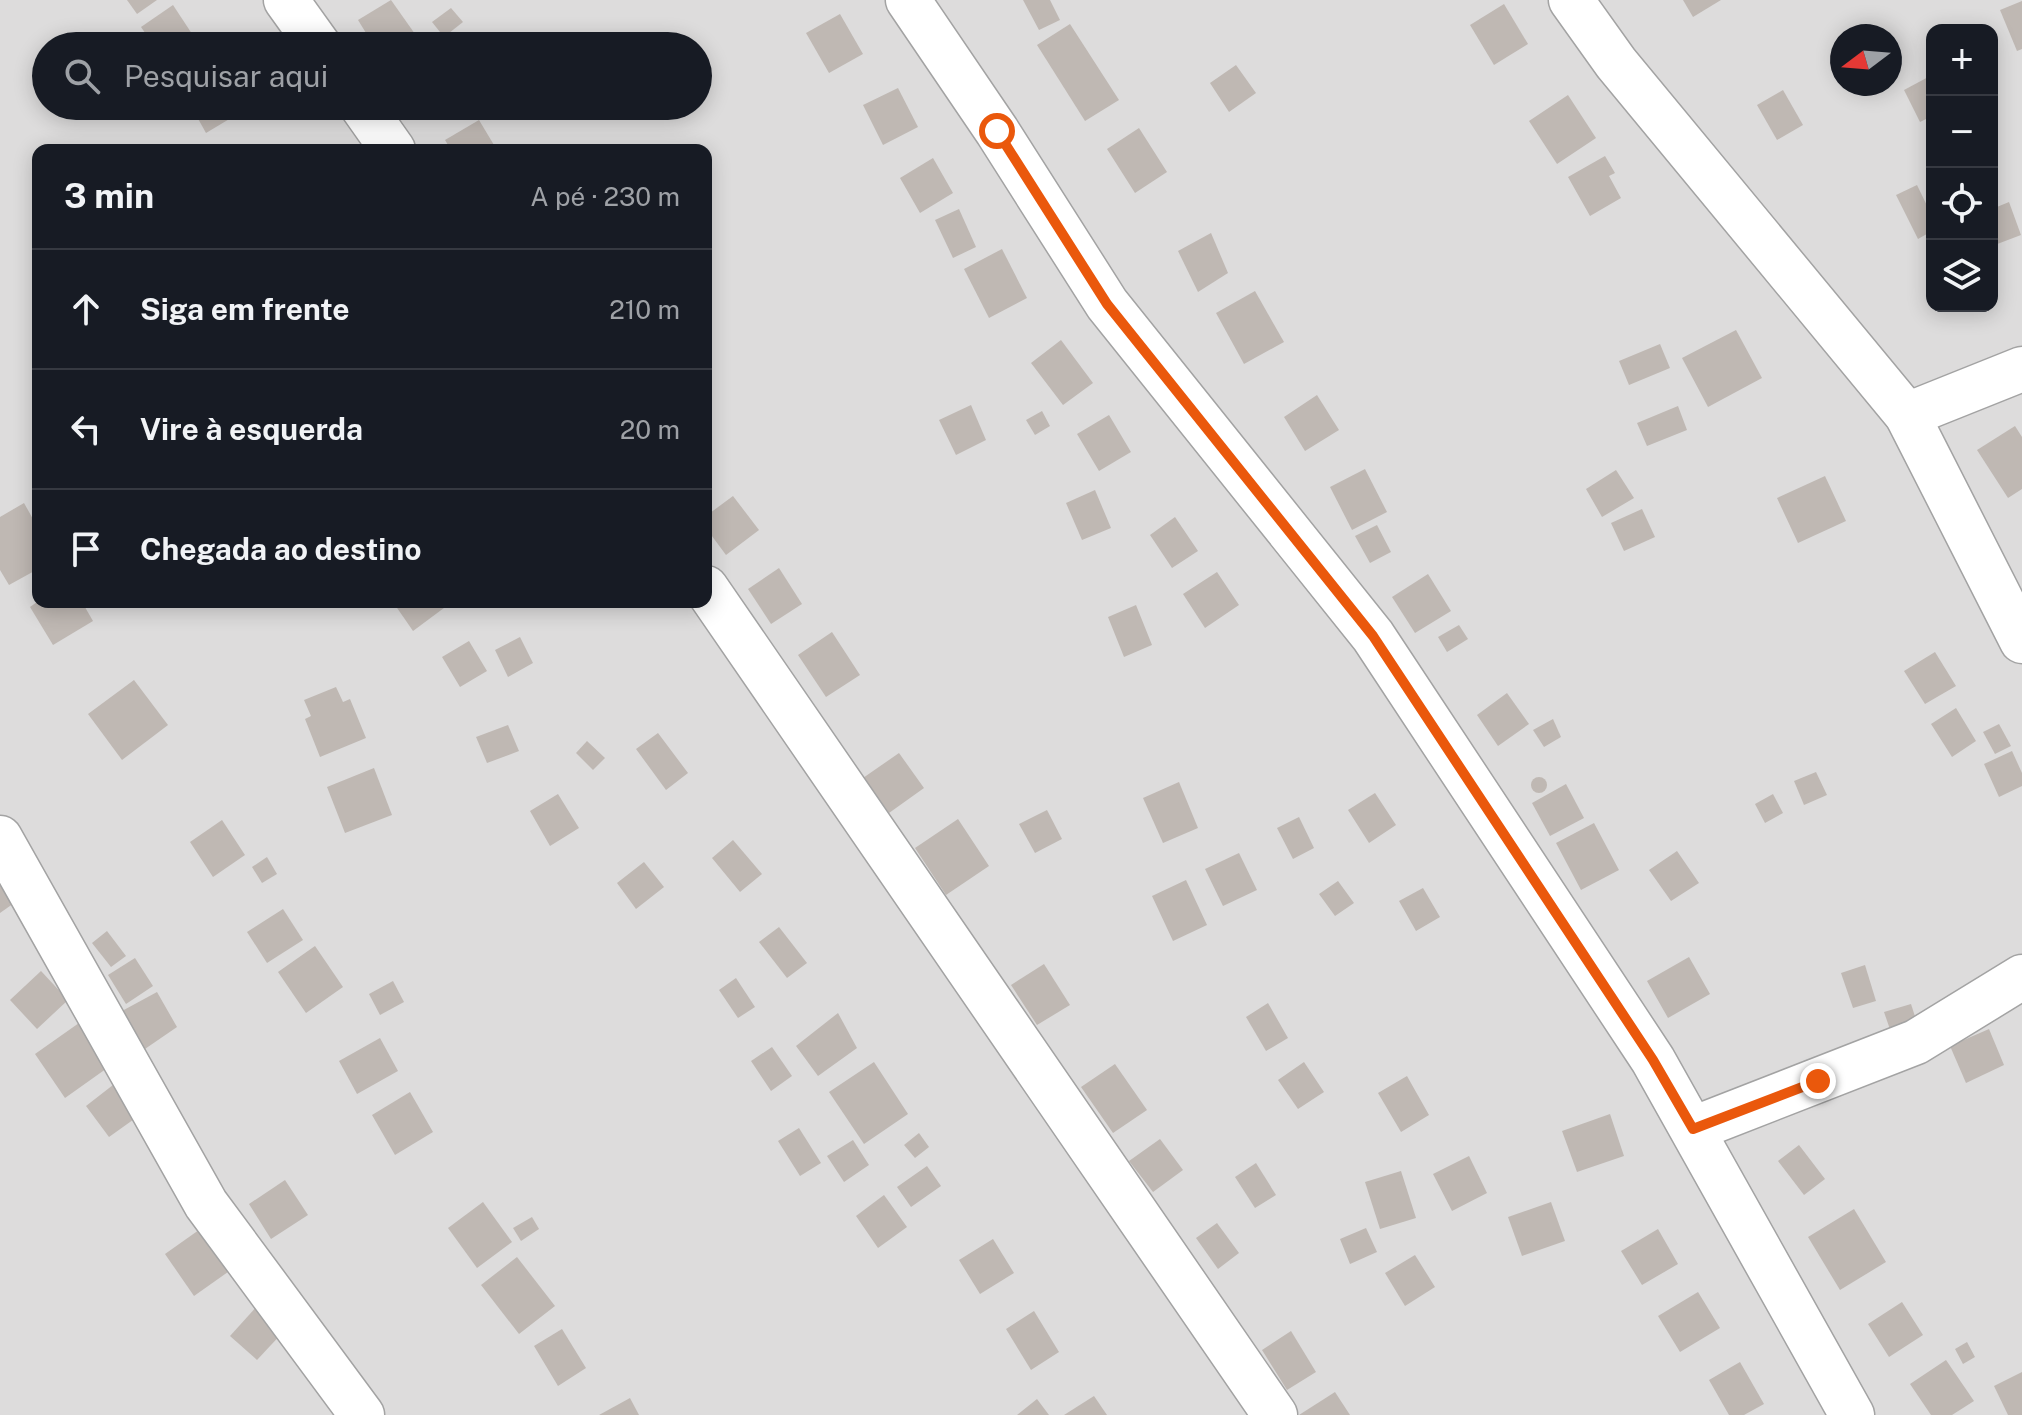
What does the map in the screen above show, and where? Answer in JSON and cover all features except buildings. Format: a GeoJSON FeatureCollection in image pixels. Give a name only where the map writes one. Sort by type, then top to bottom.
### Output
{"type":"FeatureCollection","features":[{"type":"Feature","properties":{"kind":"street"},"geometry":{"type":"LineString","coordinates":[[286,0],[309,32]]}},
{"type":"Feature","properties":{"kind":"street"},"geometry":{"type":"LineString","coordinates":[[908,0],[997,131],[1107,304],[1373,636],[1653,1060],[1852,1415]]}},
{"type":"Feature","properties":{"kind":"street"},"geometry":{"type":"LineString","coordinates":[[1571,0],[1616,63],[1907,415],[2022,641]]}},
{"type":"Feature","properties":{"kind":"street"},"geometry":{"type":"LineString","coordinates":[[372,120],[389,144]]}},
{"type":"Feature","properties":{"kind":"street"},"geometry":{"type":"LineString","coordinates":[[1907,415],[2022,369]]}},
{"type":"Feature","properties":{"kind":"street"},"geometry":{"type":"LineString","coordinates":[[712,597],[1275,1415]]}},
{"type":"Feature","properties":{"kind":"street"},"geometry":{"type":"LineString","coordinates":[[0,838],[206,1204],[362,1415]]}},
{"type":"Feature","properties":{"kind":"street"},"geometry":{"type":"LineString","coordinates":[[1693,1129],[1916,1042],[2022,977]]}},
{"type":"Feature","properties":{"kind":"shaded area"},"geometry":{"type":"Polygon","coordinates":[[[0,0],[2022,0],[2022,1415],[0,1415],[0,0]]]}},
{"type":"Feature","properties":{"kind":"route"},"geometry":{"type":"LineString","coordinates":[[997,131],[1107,304],[1373,636],[1653,1060],[1693,1129],[1818,1081]]}}]}
